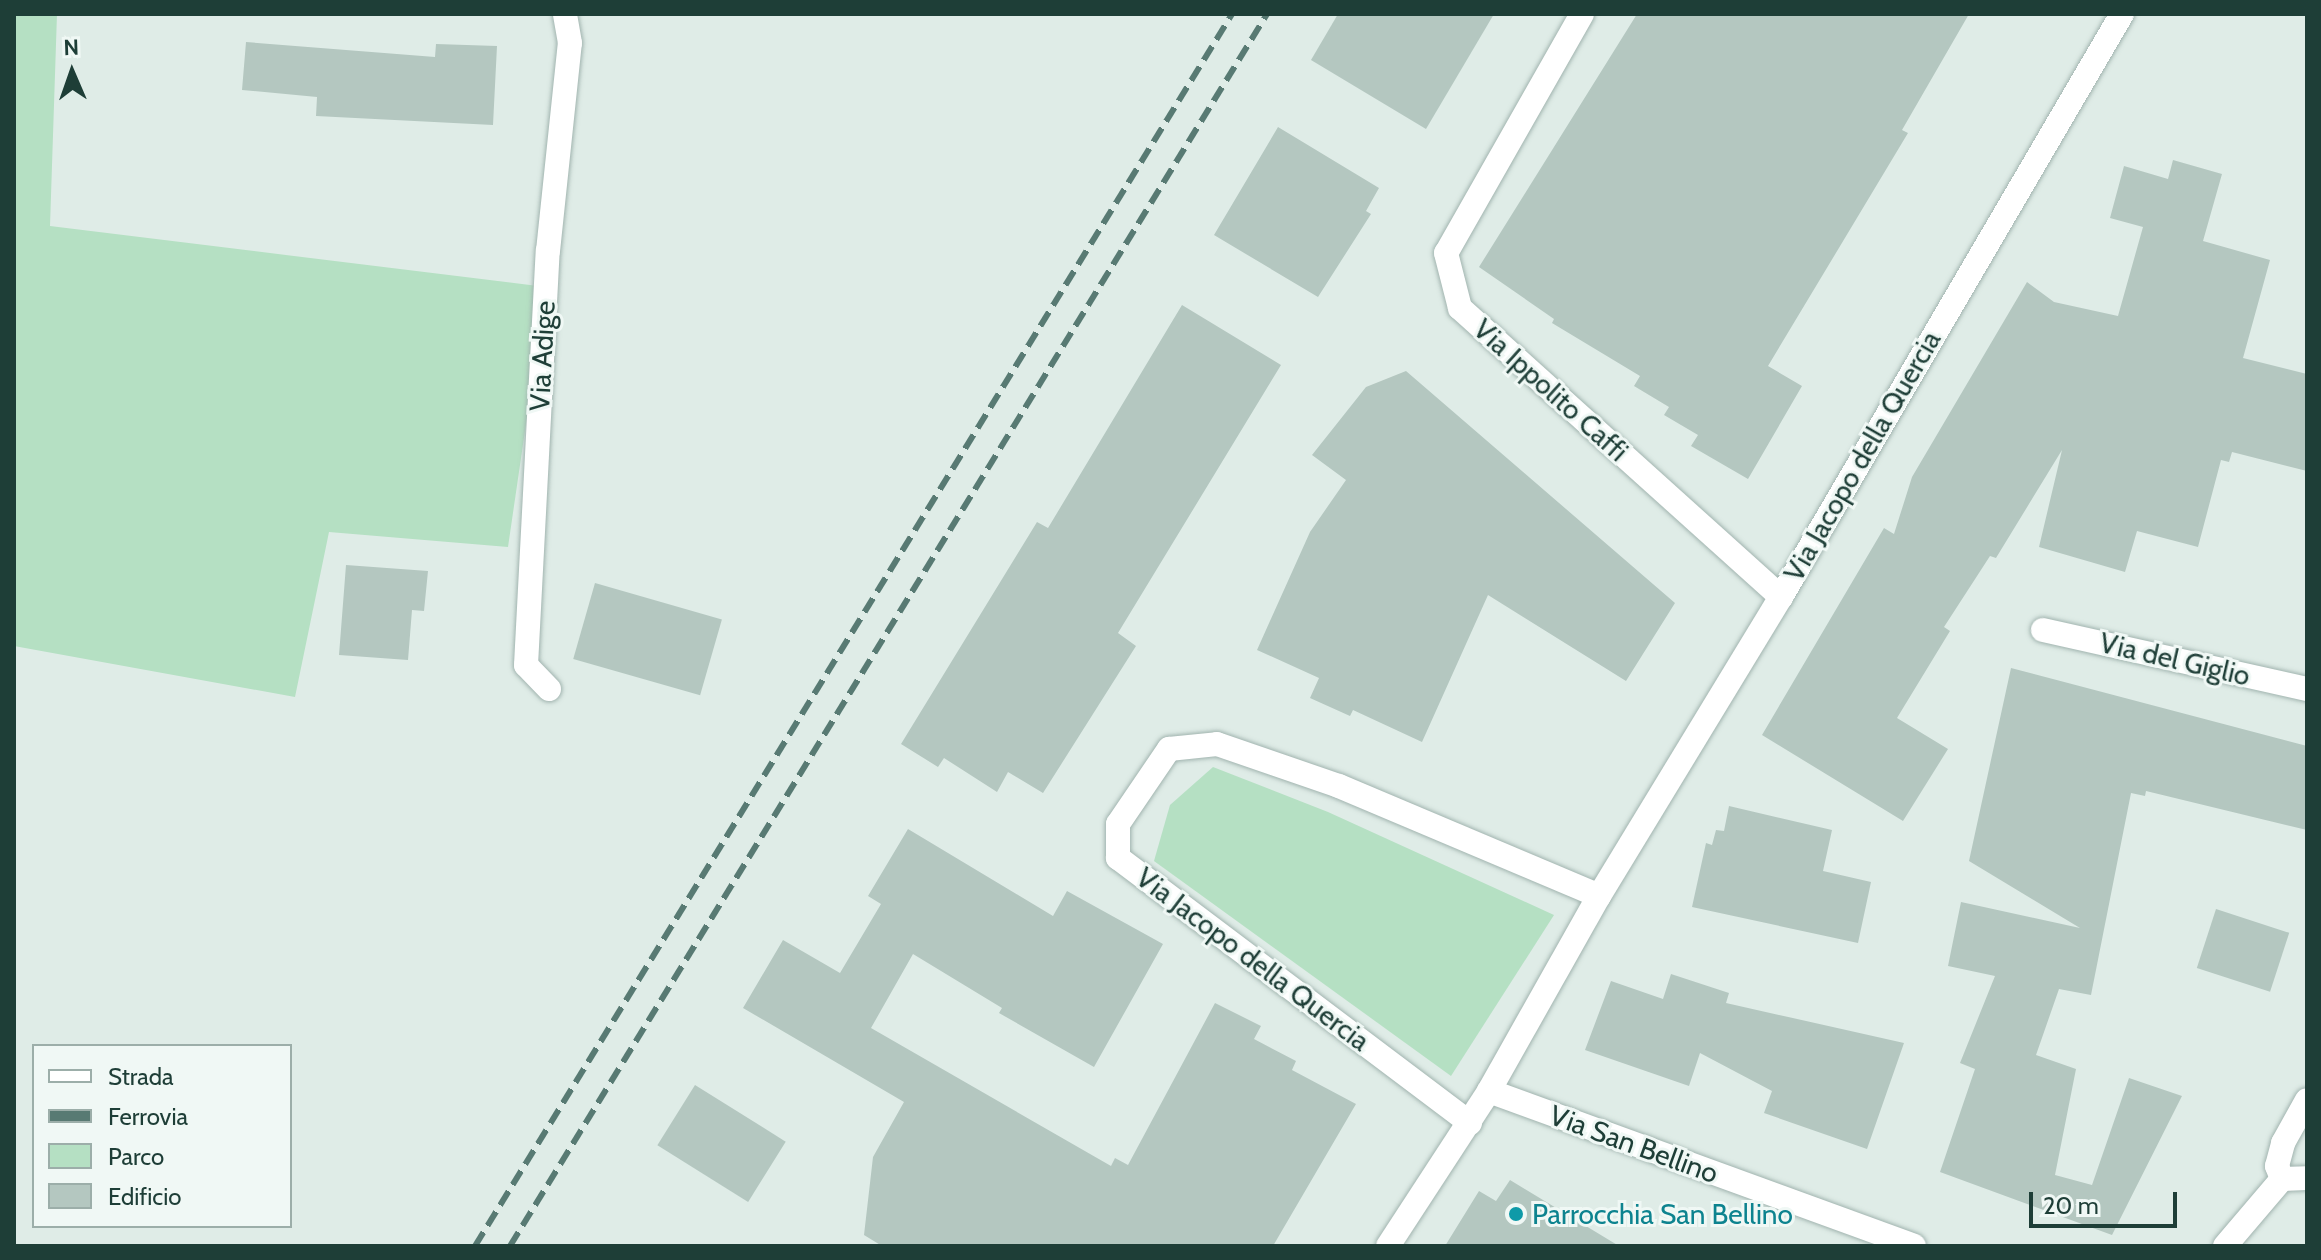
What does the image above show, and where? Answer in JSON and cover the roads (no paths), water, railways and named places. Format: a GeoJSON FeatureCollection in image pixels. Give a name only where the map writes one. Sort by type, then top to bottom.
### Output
{"type":"FeatureCollection","features":[{"type":"Feature","properties":{"kind":"street","name":"Via Adige"},"geometry":{"type":"LineString","coordinates":[[549,689],[526,665],[548,251],[570,43],[565,14]]}},
{"type":"Feature","properties":{"kind":"street","name":"Via Ippolito Caffi"},"geometry":{"type":"LineString","coordinates":[[1582,14],[1446,253],[1460,308],[1781,597]]}},
{"type":"Feature","properties":{"kind":"street","name":"Via Jacopo della Quercia"},"geometry":{"type":"LineString","coordinates":[[1388,1246],[1470,1123],[1599,896],[1781,597],[2122,14]]}},
{"type":"Feature","properties":{"kind":"street","name":"Via del Giglio"},"geometry":{"type":"LineString","coordinates":[[2043,630],[2307,689]]}},
{"type":"Feature","properties":{"kind":"street","name":"Via Jacopo della Quercia"},"geometry":{"type":"LineString","coordinates":[[1470,1123],[1118,858],[1118,824],[1169,749],[1217,744],[1339,786],[1599,896]]}},
{"type":"Feature","properties":{"kind":"street","name":"Via San Bellino"},"geometry":{"type":"LineString","coordinates":[[1489,1091],[1914,1246]]}},
{"type":"Feature","properties":{"kind":"street"},"geometry":{"type":"LineString","coordinates":[[2282,1179],[2277,1166],[2283,1143],[2307,1100]]}},
{"type":"Feature","properties":{"kind":"street"},"geometry":{"type":"LineString","coordinates":[[2225,1246],[2282,1179],[2307,1178]]}},
{"type":"Feature","properties":{"kind":"railway"},"geometry":{"type":"LineString","coordinates":[[475,1246],[1232,14]]}},
{"type":"Feature","properties":{"kind":"railway"},"geometry":{"type":"LineString","coordinates":[[510,1246],[1267,14]]}},
{"type":"Feature","properties":{"kind":"place","name":"Parrocchia San Bellino"},"geometry":{"type":"Point","coordinates":[1516,1214]}}]}
